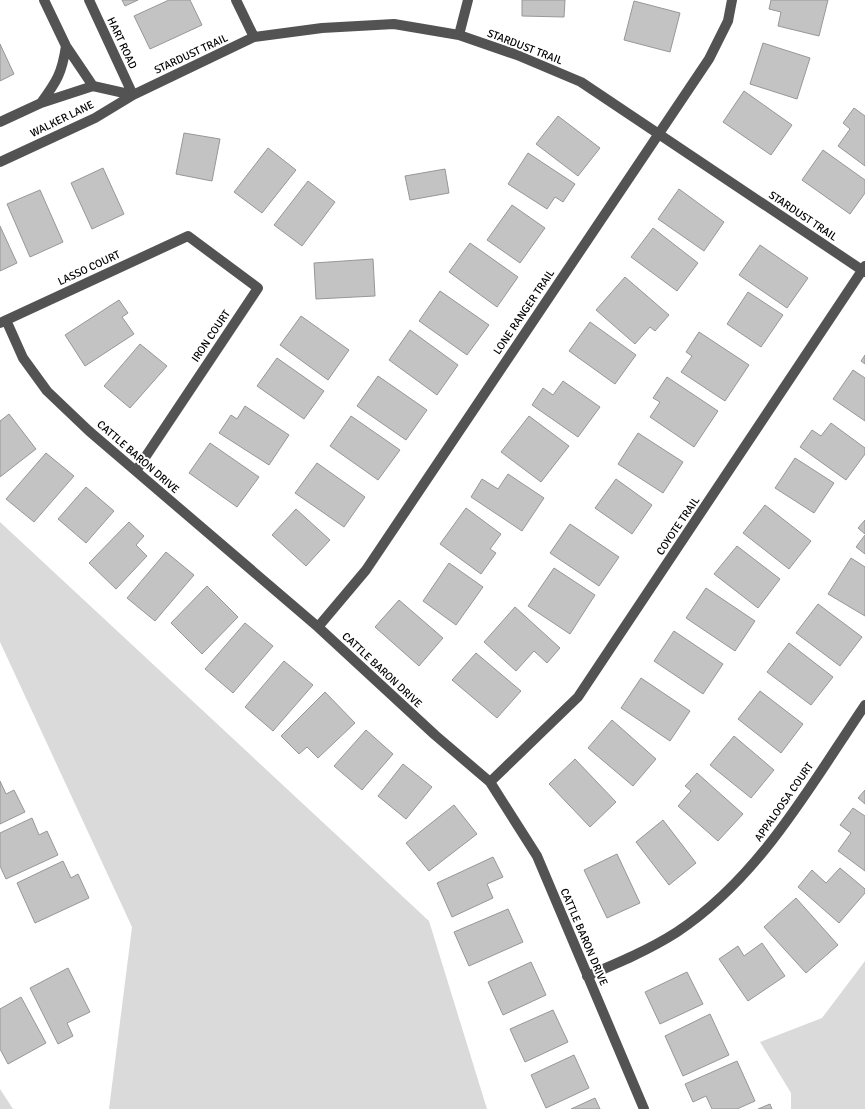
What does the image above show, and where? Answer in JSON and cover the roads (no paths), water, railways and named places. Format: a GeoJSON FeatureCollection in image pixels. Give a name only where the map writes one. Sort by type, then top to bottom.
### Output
{"type":"FeatureCollection","features":[{"type":"Feature","properties":{"kind":"street"},"geometry":{"type":"LineString","coordinates":[[44,0],[66,46],[93,86]]}},
{"type":"Feature","properties":{"kind":"street","name":"HART ROAD"},"geometry":{"type":"LineString","coordinates":[[89,0],[133,95]]}},
{"type":"Feature","properties":{"kind":"street"},"geometry":{"type":"LineString","coordinates":[[236,0],[254,37]]}},
{"type":"Feature","properties":{"kind":"street"},"geometry":{"type":"LineString","coordinates":[[459,35],[468,0]]}},
{"type":"Feature","properties":{"kind":"street","name":"LONE RANGER TRAIL"},"geometry":{"type":"LineString","coordinates":[[318,627],[366,570],[709,58],[728,21],[732,0]]}},
{"type":"Feature","properties":{"kind":"street","name":"STARDUST TRAIL"},"geometry":{"type":"LineString","coordinates":[[133,95],[254,37],[322,28],[394,24],[459,35],[517,55],[581,82],[864,269]]}},
{"type":"Feature","properties":{"kind":"street"},"geometry":{"type":"LineString","coordinates":[[41,103],[55,84],[63,68],[66,46]]}},
{"type":"Feature","properties":{"kind":"street"},"geometry":{"type":"LineString","coordinates":[[0,122],[41,103],[93,86],[133,95]]}},
{"type":"Feature","properties":{"kind":"street","name":"WALKER LANE"},"geometry":{"type":"LineString","coordinates":[[0,162],[95,118],[133,95]]}},
{"type":"Feature","properties":{"kind":"street","name":"LASSO COURT"},"geometry":{"type":"LineString","coordinates":[[3,322],[188,236]]}},
{"type":"Feature","properties":{"kind":"street","name":"IRON COURT"},"geometry":{"type":"LineString","coordinates":[[136,471],[258,288],[188,236]]}},
{"type":"Feature","properties":{"kind":"street","name":"COYOTE TRAIL"},"geometry":{"type":"LineString","coordinates":[[490,782],[578,697],[864,269]]}},
{"type":"Feature","properties":{"kind":"street","name":"CATTLE BARON DRIVE"},"geometry":{"type":"LineString","coordinates":[[3,322],[23,358],[47,391],[136,471],[318,627],[435,735],[490,782],[537,856],[644,1109]]}},
{"type":"Feature","properties":{"kind":"street","name":"APPALOOSA COURT"},"geometry":{"type":"LineString","coordinates":[[587,976],[632,957],[677,932],[726,893],[774,840],[865,705]]}}]}
